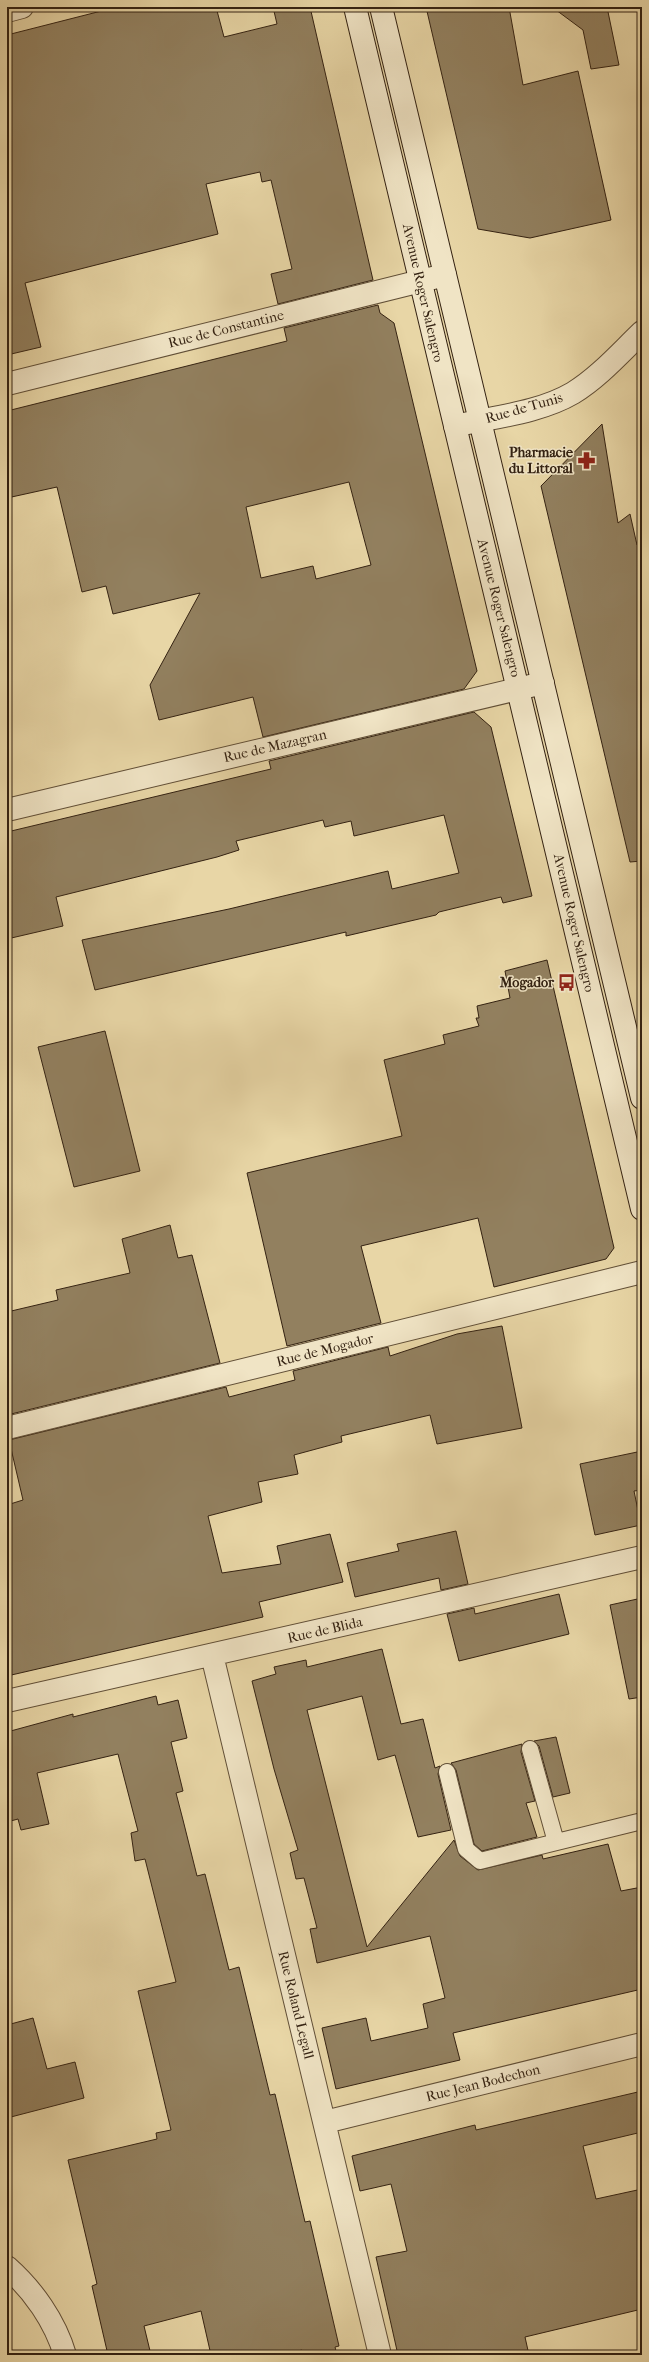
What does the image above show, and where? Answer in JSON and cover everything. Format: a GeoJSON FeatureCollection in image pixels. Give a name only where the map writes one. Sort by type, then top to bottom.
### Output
{"type":"FeatureCollection","features":[{"type":"Feature","properties":{"kind":"street"},"geometry":{"type":"LineString","coordinates":[[7,11],[22,7]]}},
{"type":"Feature","properties":{"kind":"street","name":"Avenue Roger Salengro"},"geometry":{"type":"LineString","coordinates":[[355,7],[642,1208]]}},
{"type":"Feature","properties":{"kind":"street","name":"Avenue Roger Salengro"},"geometry":{"type":"LineString","coordinates":[[381,7],[642,1098]]}},
{"type":"Feature","properties":{"kind":"street","name":"Rue de Constantine"},"geometry":{"type":"LineString","coordinates":[[7,384],[445,275]]}},
{"type":"Feature","properties":{"kind":"street","name":"Rue de Tunis"},"geometry":{"type":"LineString","coordinates":[[455,426],[539,406],[572,393],[603,370],[642,332]]}},
{"type":"Feature","properties":{"kind":"street","name":"Rue de Mazagran"},"geometry":{"type":"LineString","coordinates":[[7,810],[543,683]]}},
{"type":"Feature","properties":{"kind":"street","name":"Rue de Mogador"},"geometry":{"type":"LineString","coordinates":[[7,1428],[642,1272]]}},
{"type":"Feature","properties":{"kind":"street","name":"Rue de Blida"},"geometry":{"type":"LineString","coordinates":[[7,1701],[212,1656],[642,1557]]}},
{"type":"Feature","properties":{"kind":"street","name":"Rue Roland Legall"},"geometry":{"type":"LineString","coordinates":[[212,1656],[380,2355]]}},
{"type":"Feature","properties":{"kind":"street","name":"Rue Jean Bodechon"},"geometry":{"type":"LineString","coordinates":[[325,2122],[642,2044]]}},
{"type":"Feature","properties":{"kind":"street"},"geometry":{"type":"LineString","coordinates":[[7,2267],[36,2298],[52,2324],[65,2355]]}},
{"type":"Feature","properties":{"kind":"lane"},"geometry":{"type":"LineString","coordinates":[[530,1749],[556,1842]]}},
{"type":"Feature","properties":{"kind":"lane"},"geometry":{"type":"LineString","coordinates":[[447,1772],[466,1849],[480,1861],[642,1821]]}},
{"type":"Feature","properties":{"kind":"building"},"geometry":{"type":"Polygon","coordinates":[[[117,7],[216,7],[224,37],[277,24],[273,7],[310,7],[373,280],[278,304],[271,274],[292,269],[271,180],[262,182],[260,172],[206,184],[218,234],[25,283],[41,347],[7,355],[7,35],[117,7]]]}},
{"type":"Feature","properties":{"kind":"building"},"geometry":{"type":"Polygon","coordinates":[[[426,7],[509,7],[523,85],[578,71],[611,220],[530,238],[478,229],[426,7]]]}},
{"type":"Feature","properties":{"kind":"building"},"geometry":{"type":"Polygon","coordinates":[[[552,7],[607,7],[619,65],[591,69],[583,30],[552,7]]]}},
{"type":"Feature","properties":{"kind":"building"},"geometry":{"type":"Polygon","coordinates":[[[378,305],[380,313],[394,323],[477,671],[464,689],[263,737],[253,697],[159,720],[150,685],[200,593],[113,614],[106,586],[82,592],[57,487],[7,498],[7,411],[287,341],[284,328],[378,305]],[[349,482],[246,507],[261,578],[313,566],[316,579],[371,565],[349,482]]]}},
{"type":"Feature","properties":{"kind":"building"},"geometry":{"type":"Polygon","coordinates":[[[602,424],[618,523],[630,514],[637,545],[642,544],[642,861],[630,862],[541,486],[602,424]]]}},
{"type":"Feature","properties":{"kind":"building"},"geometry":{"type":"Polygon","coordinates":[[[474,712],[491,727],[532,896],[503,903],[501,897],[439,912],[436,915],[346,936],[346,932],[95,990],[82,940],[229,909],[388,871],[392,889],[459,873],[444,815],[354,836],[351,821],[325,827],[323,820],[236,841],[239,850],[217,857],[56,897],[63,926],[7,939],[7,832],[271,769],[269,761],[474,712]]]}},
{"type":"Feature","properties":{"kind":"building"},"geometry":{"type":"Polygon","coordinates":[[[547,960],[614,1248],[606,1259],[494,1287],[478,1218],[361,1246],[381,1323],[287,1346],[247,1173],[402,1136],[384,1060],[445,1044],[443,1035],[479,1026],[476,1018],[479,1018],[477,1006],[510,998],[505,971],[547,960]]]}},
{"type":"Feature","properties":{"kind":"building"},"geometry":{"type":"Polygon","coordinates":[[[105,1031],[140,1171],[74,1187],[38,1047],[105,1031]]]}},
{"type":"Feature","properties":{"kind":"building"},"geometry":{"type":"Polygon","coordinates":[[[170,1225],[178,1258],[192,1255],[220,1363],[7,1415],[7,1312],[58,1300],[56,1290],[130,1273],[122,1239],[170,1225]]]}},
{"type":"Feature","properties":{"kind":"building"},"geometry":{"type":"Polygon","coordinates":[[[502,1326],[522,1428],[437,1444],[430,1415],[341,1436],[342,1442],[294,1455],[298,1474],[258,1482],[262,1502],[208,1516],[222,1573],[281,1564],[277,1546],[330,1534],[343,1582],[259,1602],[263,1617],[7,1676],[7,1505],[23,1500],[9,1440],[226,1387],[229,1397],[295,1380],[293,1371],[388,1347],[390,1356],[457,1334],[502,1326]]]}},
{"type":"Feature","properties":{"kind":"building"},"geometry":{"type":"Polygon","coordinates":[[[642,1451],[642,1490],[634,1491],[641,1525],[595,1535],[580,1464],[642,1451]]]}},
{"type":"Feature","properties":{"kind":"building"},"geometry":{"type":"Polygon","coordinates":[[[456,1531],[468,1584],[441,1590],[439,1578],[355,1597],[347,1563],[399,1551],[397,1544],[456,1531]]]}},
{"type":"Feature","properties":{"kind":"building"},"geometry":{"type":"Polygon","coordinates":[[[559,1594],[569,1634],[459,1661],[447,1614],[474,1608],[475,1614],[559,1594]]]}},
{"type":"Feature","properties":{"kind":"building"},"geometry":{"type":"Polygon","coordinates":[[[642,1598],[642,1697],[629,1699],[610,1605],[642,1598]]]}},
{"type":"Feature","properties":{"kind":"building"},"geometry":{"type":"Polygon","coordinates":[[[382,1649],[401,1724],[423,1719],[435,1768],[440,1766],[438,1774],[451,1830],[418,1837],[395,1755],[378,1760],[362,1696],[307,1710],[367,1947],[454,1840],[460,1856],[478,1870],[542,1855],[543,1859],[608,1844],[621,1891],[642,1887],[642,1989],[453,2033],[460,2060],[336,2089],[322,2028],[366,2018],[371,2041],[428,2028],[423,2004],[445,1998],[430,1936],[317,1963],[310,1929],[317,1928],[304,1878],[296,1879],[290,1853],[298,1850],[274,1769],[252,1681],[276,1674],[274,1667],[306,1660],[307,1667],[382,1649]]]}},
{"type":"Feature","properties":{"kind":"building"},"geometry":{"type":"Polygon","coordinates":[[[156,1696],[158,1705],[178,1700],[187,1738],[171,1742],[183,1791],[176,1793],[197,1876],[205,1874],[229,1970],[239,1967],[270,2095],[275,2094],[305,2222],[310,2221],[339,2346],[335,2347],[337,2355],[303,2355],[302,2350],[281,2355],[211,2355],[201,2311],[144,2326],[151,2355],[108,2355],[92,2286],[97,2284],[68,2160],[157,2139],[156,2133],[171,2130],[138,1991],[176,1982],[145,1859],[135,1861],[131,1833],[138,1831],[118,1754],[37,1773],[49,1824],[21,1830],[18,1819],[7,1822],[7,1732],[73,1714],[73,1717],[156,1696]]]}},
{"type":"Feature","properties":{"kind":"building"},"geometry":{"type":"Polygon","coordinates":[[[556,1737],[570,1793],[553,1797],[539,1746],[534,1741],[556,1737]]]}},
{"type":"Feature","properties":{"kind":"building"},"geometry":{"type":"Polygon","coordinates":[[[522,1744],[521,1752],[535,1801],[526,1803],[537,1837],[482,1851],[474,1844],[456,1770],[451,1763],[522,1744]]]}},
{"type":"Feature","properties":{"kind":"building"},"geometry":{"type":"Polygon","coordinates":[[[33,2018],[47,2069],[75,2062],[84,2098],[7,2118],[7,2025],[33,2018]]]}},
{"type":"Feature","properties":{"kind":"building"},"geometry":{"type":"Polygon","coordinates":[[[642,2091],[642,2132],[583,2146],[596,2199],[642,2189],[642,2309],[525,2337],[529,2355],[398,2355],[376,2257],[407,2251],[391,2184],[360,2191],[352,2156],[475,2125],[476,2130],[642,2091]]]}},
{"type":"Feature","properties":{"kind":"place","name":"Pharmacie du Littoral"},"geometry":{"type":"Point","coordinates":[586,460]}},
{"type":"Feature","properties":{"kind":"place","name":"Mogador"},"geometry":{"type":"Point","coordinates":[567,982]}}]}
